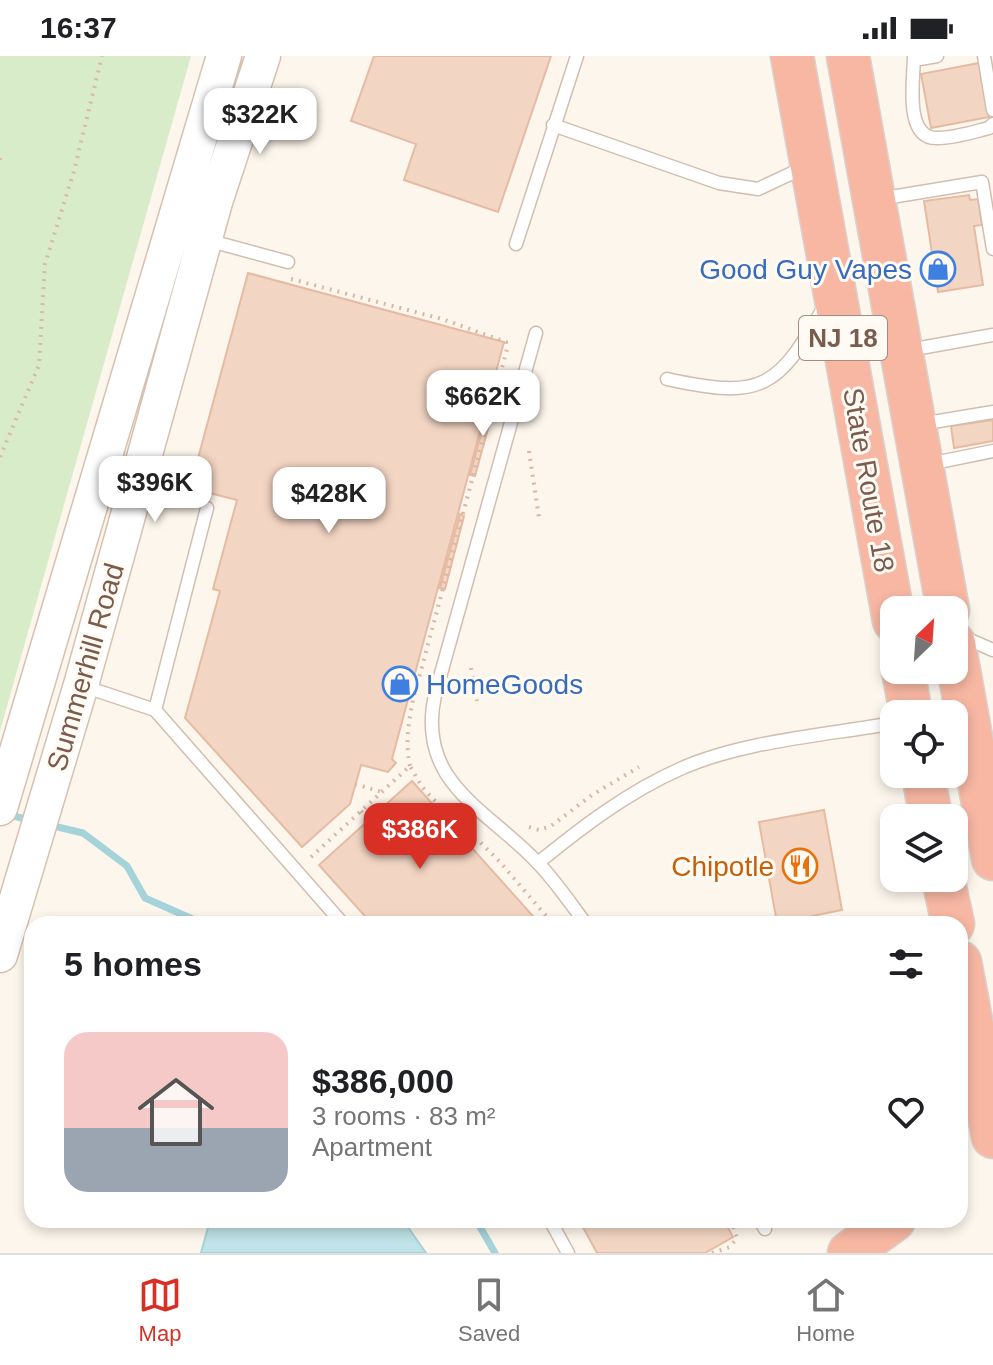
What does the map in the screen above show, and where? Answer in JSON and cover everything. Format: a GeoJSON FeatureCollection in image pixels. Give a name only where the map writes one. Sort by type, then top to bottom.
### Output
{"type":"FeatureCollection","features":[{"type":"Feature","properties":{"kind":"highway","name":"State Route 18"},"geometry":{"type":"LineString","coordinates":[[792,56],[889,596]]}},
{"type":"Feature","properties":{"kind":"highway","name":"State Route 18"},"geometry":{"type":"LineString","coordinates":[[848,56],[945,596]]}},
{"type":"Feature","properties":{"kind":"highway"},"geometry":{"type":"LineString","coordinates":[[961,684],[993,859]]}},
{"type":"Feature","properties":{"kind":"highway"},"geometry":{"type":"LineString","coordinates":[[946,892],[951,916]]}},
{"type":"Feature","properties":{"kind":"highway"},"geometry":{"type":"LineString","coordinates":[[968,1004],[993,1137]]}},
{"type":"Feature","properties":{"kind":"highway"},"geometry":{"type":"LineString","coordinates":[[849,1253],[883,1228]]}},
{"type":"Feature","properties":{"kind":"street","name":"Summerhill Road"},"geometry":{"type":"LineString","coordinates":[[4,794],[224,56]]}},
{"type":"Feature","properties":{"kind":"street","name":"Summerhill Road"},"geometry":{"type":"LineString","coordinates":[[0,955],[81,685],[204,239],[263,56]]}},
{"type":"Feature","properties":{"kind":"lane"},"geometry":{"type":"LineString","coordinates":[[516,244],[577,56]]}},
{"type":"Feature","properties":{"kind":"lane"},"geometry":{"type":"LineString","coordinates":[[937,56],[914,58],[912,82],[916,122],[929,137],[938,138],[989,128],[993,124]]}},
{"type":"Feature","properties":{"kind":"lane"},"geometry":{"type":"LineString","coordinates":[[984,56],[993,110]]}},
{"type":"Feature","properties":{"kind":"lane"},"geometry":{"type":"LineString","coordinates":[[553,125],[719,183],[758,189],[812,164]]}},
{"type":"Feature","properties":{"kind":"lane"},"geometry":{"type":"LineString","coordinates":[[874,200],[982,182],[993,249]]}},
{"type":"Feature","properties":{"kind":"lane"},"geometry":{"type":"LineString","coordinates":[[204,239],[288,262]]}},
{"type":"Feature","properties":{"kind":"lane"},"geometry":{"type":"LineString","coordinates":[[667,379],[731,390],[753,386],[773,376],[789,362],[834,288]]}},
{"type":"Feature","properties":{"kind":"lane"},"geometry":{"type":"LineString","coordinates":[[536,333],[435,695],[431,732],[441,767],[453,785],[538,863],[580,916]]}},
{"type":"Feature","properties":{"kind":"lane"},"geometry":{"type":"LineString","coordinates":[[902,351],[993,335]]}},
{"type":"Feature","properties":{"kind":"lane"},"geometry":{"type":"LineString","coordinates":[[915,425],[993,412]]}},
{"type":"Feature","properties":{"kind":"lane"},"geometry":{"type":"LineString","coordinates":[[922,465],[993,451]]}},
{"type":"Feature","properties":{"kind":"lane"},"geometry":{"type":"LineString","coordinates":[[155,710],[207,508]]}},
{"type":"Feature","properties":{"kind":"lane"},"geometry":{"type":"LineString","coordinates":[[968,639],[993,650]]}},
{"type":"Feature","properties":{"kind":"lane"},"geometry":{"type":"LineString","coordinates":[[81,685],[155,710],[336,916]]}},
{"type":"Feature","properties":{"kind":"lane"},"geometry":{"type":"LineString","coordinates":[[538,863],[616,803],[679,769],[722,753],[880,725]]}},
{"type":"Feature","properties":{"kind":"lane"},"geometry":{"type":"LineString","coordinates":[[554,1228],[568,1253]]}},
{"type":"Feature","properties":{"kind":"path"},"geometry":{"type":"LineString","coordinates":[[0,457],[39,365],[45,264],[74,171],[102,56]]}},
{"type":"Feature","properties":{"kind":"path"},"geometry":{"type":"LineString","coordinates":[[285,278],[442,319],[506,342],[507,349],[407,726],[407,751],[410,766],[422,787],[464,832],[480,842],[500,862],[546,916]]}},
{"type":"Feature","properties":{"kind":"path"},"geometry":{"type":"LineString","coordinates":[[529,451],[539,518]]}},
{"type":"Feature","properties":{"kind":"path"},"geometry":{"type":"LineString","coordinates":[[471,668],[477,701]]}},
{"type":"Feature","properties":{"kind":"path"},"geometry":{"type":"LineString","coordinates":[[311,857],[410,766]]}},
{"type":"Feature","properties":{"kind":"path"},"geometry":{"type":"LineString","coordinates":[[355,784],[382,792]]}},
{"type":"Feature","properties":{"kind":"path"},"geometry":{"type":"LineString","coordinates":[[361,811],[369,820]]}},
{"type":"Feature","properties":{"kind":"path"},"geometry":{"type":"LineString","coordinates":[[712,1253],[730,1247],[737,1238],[734,1228]]}},
{"type":"Feature","properties":{"kind":"green space"},"geometry":{"type":"Polygon","coordinates":[[[0,56],[191,56],[0,731],[0,56]]]}},
{"type":"Feature","properties":{"kind":"water"},"geometry":{"type":"Polygon","coordinates":[[[208,1228],[409,1228],[426,1253],[201,1253],[208,1228]]]}},
{"type":"Feature","properties":{"kind":"building"},"geometry":{"type":"Polygon","coordinates":[[[374,56],[551,56],[498,212],[404,180],[416,144],[351,121],[374,56]]]}},
{"type":"Feature","properties":{"kind":"building"},"geometry":{"type":"Polygon","coordinates":[[[979,63],[989,117],[931,128],[921,74],[979,63]]]}},
{"type":"Feature","properties":{"kind":"building"},"geometry":{"type":"Polygon","coordinates":[[[969,195],[970,200],[978,199],[982,225],[974,226],[983,285],[938,292],[924,201],[969,195]]]}},
{"type":"Feature","properties":{"kind":"building"},"geometry":{"type":"Polygon","coordinates":[[[248,273],[504,342],[392,759],[396,763],[388,772],[361,765],[350,804],[302,847],[185,718],[220,591],[213,589],[237,500],[190,488],[248,273]]]}},
{"type":"Feature","properties":{"kind":"building"},"geometry":{"type":"Polygon","coordinates":[[[490,401],[495,403],[475,476],[470,475],[490,401]]]}},
{"type":"Feature","properties":{"kind":"building"},"geometry":{"type":"Polygon","coordinates":[[[993,420],[993,441],[954,448],[951,426],[993,420]]]}},
{"type":"Feature","properties":{"kind":"building"},"geometry":{"type":"Polygon","coordinates":[[[460,514],[464,516],[445,589],[440,588],[460,514]]]}},
{"type":"Feature","properties":{"kind":"building"},"geometry":{"type":"Polygon","coordinates":[[[412,781],[533,916],[365,916],[319,865],[412,781]]]}},
{"type":"Feature","properties":{"kind":"building","name":"Chipotle"},"geometry":{"type":"Polygon","coordinates":[[[824,810],[842,910],[812,916],[776,916],[759,822],[824,810]]]}},
{"type":"Feature","properties":{"kind":"building"},"geometry":{"type":"Polygon","coordinates":[[[583,1228],[728,1228],[733,1237],[705,1253],[597,1253],[583,1228]]]}},
{"type":"Feature","properties":{"kind":"waterway"},"geometry":{"type":"LineString","coordinates":[[6,814],[33,821]]}},
{"type":"Feature","properties":{"kind":"waterway"},"geometry":{"type":"LineString","coordinates":[[49,825],[83,833],[127,866],[145,898],[186,916]]}},
{"type":"Feature","properties":{"kind":"waterway"},"geometry":{"type":"LineString","coordinates":[[481,1228],[495,1253]]}},
{"type":"Feature","properties":{"kind":"place","name":"Good Guy Vapes"},"geometry":{"type":"Point","coordinates":[938,269]}},
{"type":"Feature","properties":{"kind":"place","name":"HomeGoods"},"geometry":{"type":"Point","coordinates":[400,684]}},
{"type":"Feature","properties":{"kind":"place","name":"Chipotle"},"geometry":{"type":"Point","coordinates":[800,866]}}]}
